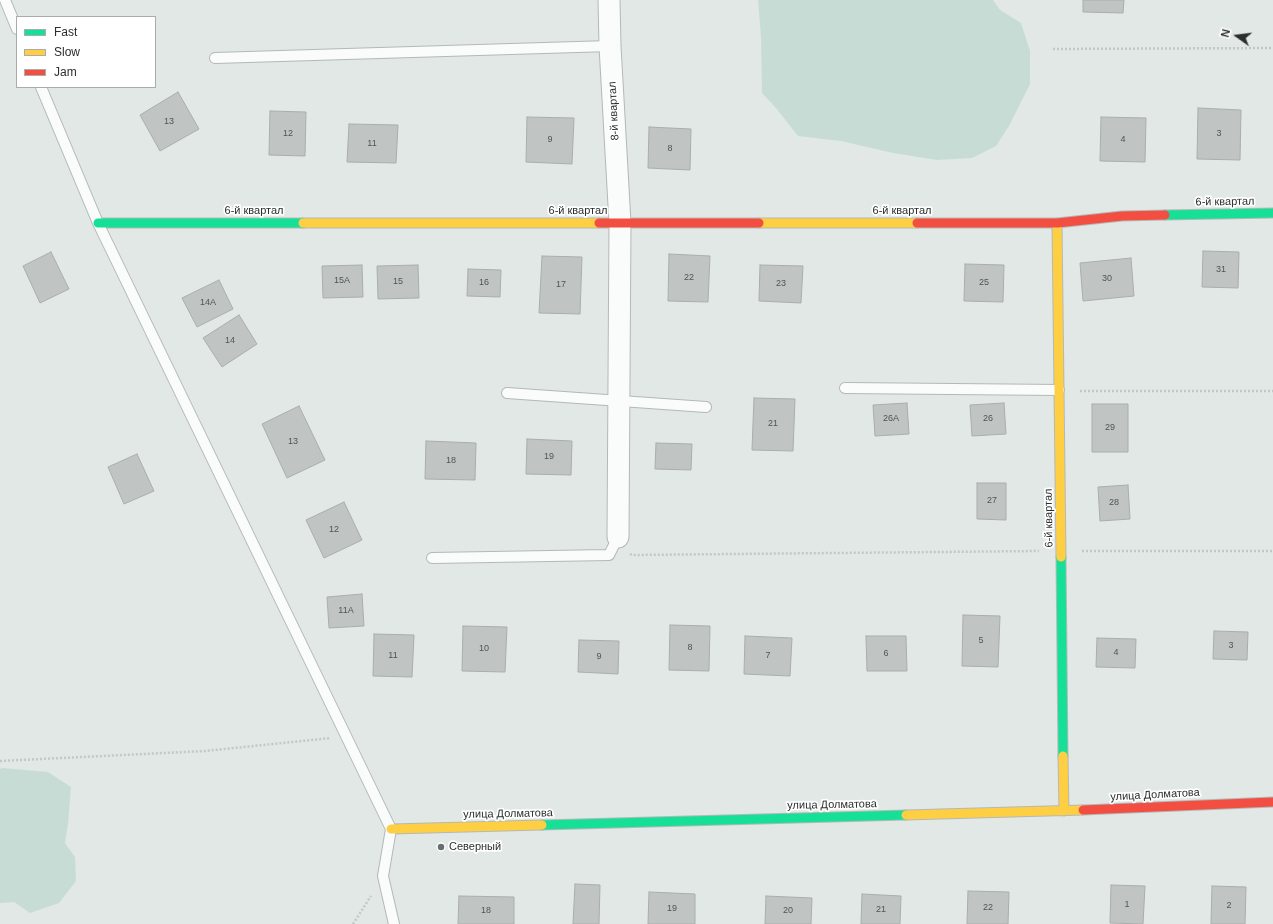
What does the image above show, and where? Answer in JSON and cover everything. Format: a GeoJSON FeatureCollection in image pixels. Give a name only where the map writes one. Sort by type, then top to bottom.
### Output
{"type":"FeatureCollection","features":[{"type":"Feature","properties":{"kind":"street","name":"8-й квартал"},"geometry":{"type":"LineString","coordinates":[[610,0],[610,46],[620,223],[618,538]]}},
{"type":"Feature","properties":{"kind":"street","name":"6-й квартал"},"geometry":{"type":"LineString","coordinates":[[98,223],[1057,223],[1122,216],[1273,213]]}},
{"type":"Feature","properties":{"kind":"street","name":"6-й квартал"},"geometry":{"type":"LineString","coordinates":[[1057,223],[1064,811]]}},
{"type":"Feature","properties":{"kind":"street","name":"улица Долматова"},"geometry":{"type":"LineString","coordinates":[[391,829],[1064,811],[1273,802]]}},
{"type":"Feature","properties":{"kind":"lane"},"geometry":{"type":"LineString","coordinates":[[5,0],[16,27]]}},
{"type":"Feature","properties":{"kind":"lane"},"geometry":{"type":"LineString","coordinates":[[215,58],[610,46]]}},
{"type":"Feature","properties":{"kind":"lane"},"geometry":{"type":"LineString","coordinates":[[41,88],[98,223],[391,829],[383,876],[394,924]]}},
{"type":"Feature","properties":{"kind":"lane"},"geometry":{"type":"LineString","coordinates":[[845,388],[1059,390]]}},
{"type":"Feature","properties":{"kind":"lane"},"geometry":{"type":"LineString","coordinates":[[506,393],[706,407]]}},
{"type":"Feature","properties":{"kind":"lane"},"geometry":{"type":"LineString","coordinates":[[432,558],[609,555],[618,538]]}},
{"type":"Feature","properties":{"kind":"path"},"geometry":{"type":"LineString","coordinates":[[1053,50],[1273,48]]}},
{"type":"Feature","properties":{"kind":"path"},"geometry":{"type":"LineString","coordinates":[[1059,390],[1273,391]]}},
{"type":"Feature","properties":{"kind":"path"},"geometry":{"type":"LineString","coordinates":[[618,538],[632,555],[1061,551],[1273,551]]}},
{"type":"Feature","properties":{"kind":"path"},"geometry":{"type":"LineString","coordinates":[[0,761],[205,751],[346,737]]}},
{"type":"Feature","properties":{"kind":"path"},"geometry":{"type":"LineString","coordinates":[[353,924],[383,876]]}},
{"type":"Feature","properties":{"kind":"shaded area"},"geometry":{"type":"Polygon","coordinates":[[[758,0],[993,0],[1000,10],[1021,23],[1030,51],[1030,84],[1009,126],[996,146],[972,158],[937,160],[893,153],[841,141],[798,136],[762,93],[761,37],[758,0]]]}},
{"type":"Feature","properties":{"kind":"shaded area"},"geometry":{"type":"Polygon","coordinates":[[[0,769],[48,772],[71,787],[65,843],[75,857],[76,881],[59,903],[30,913],[14,902],[0,903],[0,769]]]}},
{"type":"Feature","properties":{"kind":"building"},"geometry":{"type":"Polygon","coordinates":[[[1083,0],[1124,0],[1123,13],[1083,12],[1083,0]]]}},
{"type":"Feature","properties":{"kind":"building"},"geometry":{"type":"Polygon","coordinates":[[[178,92],[199,129],[160,151],[140,115],[178,92]]]}},
{"type":"Feature","properties":{"kind":"building"},"geometry":{"type":"Polygon","coordinates":[[[1198,108],[1241,110],[1240,160],[1197,159],[1198,108]]]}},
{"type":"Feature","properties":{"kind":"building"},"geometry":{"type":"Polygon","coordinates":[[[270,111],[306,112],[305,156],[269,155],[270,111]]]}},
{"type":"Feature","properties":{"kind":"building"},"geometry":{"type":"Polygon","coordinates":[[[527,117],[574,118],[572,164],[526,162],[527,117]]]}},
{"type":"Feature","properties":{"kind":"building"},"geometry":{"type":"Polygon","coordinates":[[[1101,117],[1146,118],[1145,162],[1100,161],[1101,117]]]}},
{"type":"Feature","properties":{"kind":"building"},"geometry":{"type":"Polygon","coordinates":[[[349,124],[398,125],[396,163],[347,162],[349,124]]]}},
{"type":"Feature","properties":{"kind":"building"},"geometry":{"type":"Polygon","coordinates":[[[649,127],[691,129],[690,170],[648,168],[649,127]]]}},
{"type":"Feature","properties":{"kind":"building"},"geometry":{"type":"Polygon","coordinates":[[[1203,251],[1239,252],[1238,288],[1202,287],[1203,251]]]}},
{"type":"Feature","properties":{"kind":"building"},"geometry":{"type":"Polygon","coordinates":[[[51,252],[69,289],[40,303],[23,266],[51,252]]]}},
{"type":"Feature","properties":{"kind":"building"},"geometry":{"type":"Polygon","coordinates":[[[669,254],[710,256],[708,302],[668,301],[669,254]]]}},
{"type":"Feature","properties":{"kind":"building"},"geometry":{"type":"Polygon","coordinates":[[[542,256],[582,257],[580,314],[539,313],[542,256]]]}},
{"type":"Feature","properties":{"kind":"building"},"geometry":{"type":"Polygon","coordinates":[[[1131,258],[1134,296],[1083,301],[1080,263],[1131,258]]]}},
{"type":"Feature","properties":{"kind":"building"},"geometry":{"type":"Polygon","coordinates":[[[965,264],[1004,265],[1003,302],[964,301],[965,264]]]}},
{"type":"Feature","properties":{"kind":"building"},"geometry":{"type":"Polygon","coordinates":[[[362,265],[363,297],[323,298],[322,266],[362,265]]]}},
{"type":"Feature","properties":{"kind":"building"},"geometry":{"type":"Polygon","coordinates":[[[418,265],[419,298],[378,299],[377,266],[418,265]]]}},
{"type":"Feature","properties":{"kind":"building"},"geometry":{"type":"Polygon","coordinates":[[[760,265],[803,266],[801,303],[759,301],[760,265]]]}},
{"type":"Feature","properties":{"kind":"building"},"geometry":{"type":"Polygon","coordinates":[[[468,269],[501,270],[500,297],[467,296],[468,269]]]}},
{"type":"Feature","properties":{"kind":"building"},"geometry":{"type":"Polygon","coordinates":[[[219,280],[233,309],[197,327],[182,298],[219,280]]]}},
{"type":"Feature","properties":{"kind":"building"},"geometry":{"type":"Polygon","coordinates":[[[239,315],[257,344],[222,367],[203,338],[239,315]]]}},
{"type":"Feature","properties":{"kind":"building"},"geometry":{"type":"Polygon","coordinates":[[[754,398],[795,399],[793,451],[752,450],[754,398]]]}},
{"type":"Feature","properties":{"kind":"building"},"geometry":{"type":"Polygon","coordinates":[[[907,403],[909,434],[875,436],[873,405],[907,403]]]}},
{"type":"Feature","properties":{"kind":"building"},"geometry":{"type":"Polygon","coordinates":[[[1004,403],[1006,434],[972,436],[970,405],[1004,403]]]}},
{"type":"Feature","properties":{"kind":"building"},"geometry":{"type":"Polygon","coordinates":[[[1092,404],[1128,404],[1128,452],[1092,452],[1092,404]]]}},
{"type":"Feature","properties":{"kind":"building"},"geometry":{"type":"Polygon","coordinates":[[[299,406],[325,460],[287,478],[262,424],[299,406]]]}},
{"type":"Feature","properties":{"kind":"building"},"geometry":{"type":"Polygon","coordinates":[[[527,439],[572,441],[571,475],[526,474],[527,439]]]}},
{"type":"Feature","properties":{"kind":"building"},"geometry":{"type":"Polygon","coordinates":[[[426,441],[476,443],[475,480],[425,479],[426,441]]]}},
{"type":"Feature","properties":{"kind":"building"},"geometry":{"type":"Polygon","coordinates":[[[656,443],[692,444],[691,470],[655,469],[656,443]]]}},
{"type":"Feature","properties":{"kind":"building"},"geometry":{"type":"Polygon","coordinates":[[[137,454],[154,491],[124,504],[108,467],[137,454]]]}},
{"type":"Feature","properties":{"kind":"building"},"geometry":{"type":"Polygon","coordinates":[[[977,483],[1006,483],[1006,520],[977,519],[977,483]]]}},
{"type":"Feature","properties":{"kind":"building"},"geometry":{"type":"Polygon","coordinates":[[[1128,485],[1130,519],[1100,521],[1098,487],[1128,485]]]}},
{"type":"Feature","properties":{"kind":"building"},"geometry":{"type":"Polygon","coordinates":[[[344,502],[362,540],[324,558],[306,520],[344,502]]]}},
{"type":"Feature","properties":{"kind":"building"},"geometry":{"type":"Polygon","coordinates":[[[362,594],[364,626],[329,628],[327,597],[362,594]]]}},
{"type":"Feature","properties":{"kind":"building"},"geometry":{"type":"Polygon","coordinates":[[[963,615],[1000,616],[998,667],[962,666],[963,615]]]}},
{"type":"Feature","properties":{"kind":"building"},"geometry":{"type":"Polygon","coordinates":[[[670,625],[710,626],[709,671],[669,670],[670,625]]]}},
{"type":"Feature","properties":{"kind":"building"},"geometry":{"type":"Polygon","coordinates":[[[463,626],[507,627],[505,672],[462,671],[463,626]]]}},
{"type":"Feature","properties":{"kind":"building"},"geometry":{"type":"Polygon","coordinates":[[[1214,631],[1248,632],[1247,660],[1213,659],[1214,631]]]}},
{"type":"Feature","properties":{"kind":"building"},"geometry":{"type":"Polygon","coordinates":[[[374,634],[414,635],[412,677],[373,676],[374,634]]]}},
{"type":"Feature","properties":{"kind":"building"},"geometry":{"type":"Polygon","coordinates":[[[745,636],[792,638],[790,676],[744,674],[745,636]]]}},
{"type":"Feature","properties":{"kind":"building"},"geometry":{"type":"Polygon","coordinates":[[[866,636],[906,636],[907,671],[867,671],[866,636]]]}},
{"type":"Feature","properties":{"kind":"building"},"geometry":{"type":"Polygon","coordinates":[[[1097,638],[1136,639],[1135,668],[1096,667],[1097,638]]]}},
{"type":"Feature","properties":{"kind":"building"},"geometry":{"type":"Polygon","coordinates":[[[579,640],[619,641],[618,674],[578,672],[579,640]]]}},
{"type":"Feature","properties":{"kind":"building"},"geometry":{"type":"Polygon","coordinates":[[[575,884],[600,885],[599,924],[573,924],[575,884]]]}},
{"type":"Feature","properties":{"kind":"building"},"geometry":{"type":"Polygon","coordinates":[[[1111,885],[1145,886],[1143,924],[1110,923],[1111,885]]]}},
{"type":"Feature","properties":{"kind":"building"},"geometry":{"type":"Polygon","coordinates":[[[1212,886],[1246,887],[1245,924],[1211,924],[1212,886]]]}},
{"type":"Feature","properties":{"kind":"building"},"geometry":{"type":"Polygon","coordinates":[[[968,891],[1009,892],[1008,924],[967,924],[968,891]]]}},
{"type":"Feature","properties":{"kind":"building"},"geometry":{"type":"Polygon","coordinates":[[[649,892],[695,894],[695,924],[648,924],[649,892]]]}},
{"type":"Feature","properties":{"kind":"building"},"geometry":{"type":"Polygon","coordinates":[[[862,894],[901,896],[900,924],[861,924],[862,894]]]}},
{"type":"Feature","properties":{"kind":"building"},"geometry":{"type":"Polygon","coordinates":[[[459,896],[514,897],[514,924],[458,924],[459,896]]]}},
{"type":"Feature","properties":{"kind":"building"},"geometry":{"type":"Polygon","coordinates":[[[766,896],[812,898],[811,924],[765,924],[766,896]]]}},
{"type":"Feature","properties":{"kind":"traffic: fast"},"geometry":{"type":"LineString","coordinates":[[1165,215],[1273,213]]}},
{"type":"Feature","properties":{"kind":"traffic: fast"},"geometry":{"type":"LineString","coordinates":[[98,223],[303,223]]}},
{"type":"Feature","properties":{"kind":"traffic: fast"},"geometry":{"type":"LineString","coordinates":[[1061,557],[1063,756]]}},
{"type":"Feature","properties":{"kind":"traffic: fast"},"geometry":{"type":"LineString","coordinates":[[542,825],[906,815]]}},
{"type":"Feature","properties":{"kind":"traffic: slow"},"geometry":{"type":"LineString","coordinates":[[303,223],[599,223]]}},
{"type":"Feature","properties":{"kind":"traffic: slow"},"geometry":{"type":"LineString","coordinates":[[759,223],[917,223]]}},
{"type":"Feature","properties":{"kind":"traffic: slow"},"geometry":{"type":"LineString","coordinates":[[1057,223],[1061,557]]}},
{"type":"Feature","properties":{"kind":"traffic: slow"},"geometry":{"type":"LineString","coordinates":[[1063,756],[1064,811]]}},
{"type":"Feature","properties":{"kind":"traffic: slow"},"geometry":{"type":"LineString","coordinates":[[906,815],[1083,810]]}},
{"type":"Feature","properties":{"kind":"traffic: slow"},"geometry":{"type":"LineString","coordinates":[[391,829],[542,825]]}},
{"type":"Feature","properties":{"kind":"traffic: jam"},"geometry":{"type":"LineString","coordinates":[[917,223],[1057,223],[1122,216],[1165,215]]}},
{"type":"Feature","properties":{"kind":"traffic: jam"},"geometry":{"type":"LineString","coordinates":[[599,223],[759,223]]}},
{"type":"Feature","properties":{"kind":"traffic: jam"},"geometry":{"type":"LineString","coordinates":[[1083,810],[1273,802]]}},
{"type":"Feature","properties":{"kind":"place","name":"Северный"},"geometry":{"type":"Point","coordinates":[441,847]}}]}
